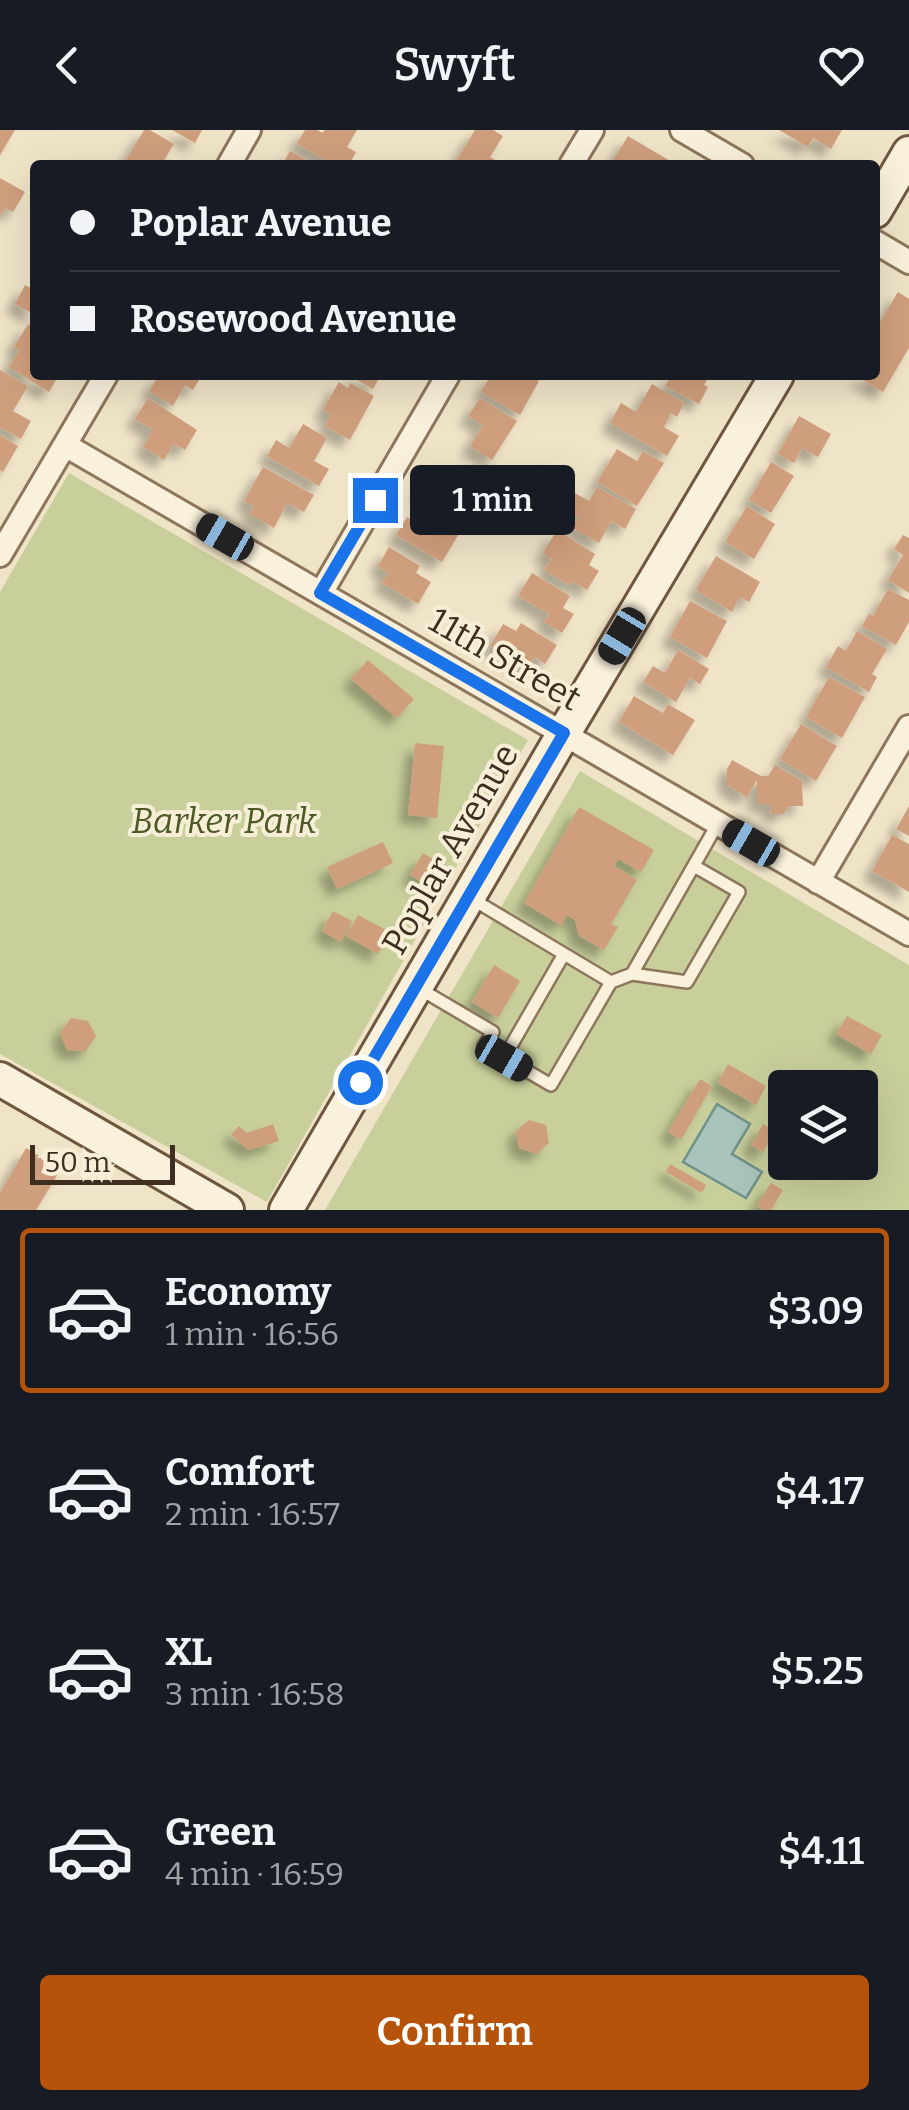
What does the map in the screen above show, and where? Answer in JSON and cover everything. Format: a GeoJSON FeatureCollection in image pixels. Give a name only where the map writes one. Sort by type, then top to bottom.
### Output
{"type":"FeatureCollection","features":[{"type":"Feature","properties":{"kind":"main road"},"geometry":{"type":"LineString","coordinates":[[880,202],[909,153]]}},
{"type":"Feature","properties":{"kind":"main road","name":"Poplar Avenue"},"geometry":{"type":"LineString","coordinates":[[286,1210],[775,380]]}},
{"type":"Feature","properties":{"kind":"main road"},"geometry":{"type":"LineString","coordinates":[[0,1079],[227,1210]]}},
{"type":"Feature","properties":{"kind":"street"},"geometry":{"type":"LineString","coordinates":[[232,160],[249,130]]}},
{"type":"Feature","properties":{"kind":"street"},"geometry":{"type":"LineString","coordinates":[[574,160],[592,130]]}},
{"type":"Feature","properties":{"kind":"street"},"geometry":{"type":"LineString","coordinates":[[682,130],[733,160]]}},
{"type":"Feature","properties":{"kind":"street"},"geometry":{"type":"LineString","coordinates":[[880,245],[909,262]]}},
{"type":"Feature","properties":{"kind":"street"},"geometry":{"type":"LineString","coordinates":[[0,555],[103,380]]}},
{"type":"Feature","properties":{"kind":"street"},"geometry":{"type":"LineString","coordinates":[[320,593],[445,380]]}},
{"type":"Feature","properties":{"kind":"street","name":"11th Street"},"geometry":{"type":"LineString","coordinates":[[65,445],[909,934]]}},
{"type":"Feature","properties":{"kind":"street"},"geometry":{"type":"LineString","coordinates":[[818,882],[909,727]]}},
{"type":"Feature","properties":{"kind":"lane"},"geometry":{"type":"LineString","coordinates":[[632,974],[718,823]]}},
{"type":"Feature","properties":{"kind":"lane"},"geometry":{"type":"LineString","coordinates":[[416,987],[492,1032],[484,1046],[551,1085],[611,982],[632,974],[687,982],[739,892],[694,866]]}},
{"type":"Feature","properties":{"kind":"lane"},"geometry":{"type":"LineString","coordinates":[[468,897],[611,982]]}},
{"type":"Feature","properties":{"kind":"lane"},"geometry":{"type":"LineString","coordinates":[[504,1058],[564,954]]}},
{"type":"Feature","properties":{"kind":"green space","name":"Barker Park"},"geometry":{"type":"Polygon","coordinates":[[[69,473],[528,740],[267,1202],[0,1054],[0,592],[69,473]]]}},
{"type":"Feature","properties":{"kind":"green space"},"geometry":{"type":"Polygon","coordinates":[[[580,771],[909,965],[909,1210],[325,1210],[580,771]]]}},
{"type":"Feature","properties":{"kind":"water"},"geometry":{"type":"Polygon","coordinates":[[[717,1104],[750,1124],[732,1154],[762,1172],[746,1198],[683,1162],[717,1104]]]}},
{"type":"Feature","properties":{"kind":"building"},"geometry":{"type":"Polygon","coordinates":[[[0,130],[15,130],[0,155],[0,130]]]}},
{"type":"Feature","properties":{"kind":"building"},"geometry":{"type":"Polygon","coordinates":[[[144,130],[174,144],[164,160],[126,160],[144,130]]]}},
{"type":"Feature","properties":{"kind":"building"},"geometry":{"type":"Polygon","coordinates":[[[172,130],[202,130],[195,143],[172,130]]]}},
{"type":"Feature","properties":{"kind":"building"},"geometry":{"type":"Polygon","coordinates":[[[305,130],[357,130],[347,147],[356,152],[352,160],[325,160],[297,143],[305,130]]]}},
{"type":"Feature","properties":{"kind":"building"},"geometry":{"type":"Polygon","coordinates":[[[475,130],[493,130],[503,136],[490,157],[495,160],[457,160],[475,130]]]}},
{"type":"Feature","properties":{"kind":"building"},"geometry":{"type":"Polygon","coordinates":[[[779,130],[842,130],[831,149],[813,138],[808,147],[779,130]]]}},
{"type":"Feature","properties":{"kind":"building"},"geometry":{"type":"Polygon","coordinates":[[[628,136],[669,160],[613,160],[628,136]]]}},
{"type":"Feature","properties":{"kind":"building"},"geometry":{"type":"Polygon","coordinates":[[[290,151],[307,160],[285,160],[290,151]]]}},
{"type":"Feature","properties":{"kind":"building"},"geometry":{"type":"Polygon","coordinates":[[[0,178],[25,192],[13,212],[5,208],[0,216],[0,178]]]}},
{"type":"Feature","properties":{"kind":"building"},"geometry":{"type":"Polygon","coordinates":[[[25,285],[30,288],[30,312],[15,304],[25,285]]]}},
{"type":"Feature","properties":{"kind":"building"},"geometry":{"type":"Polygon","coordinates":[[[898,292],[909,299],[909,348],[883,392],[863,380],[880,380],[880,322],[898,292]]]}},
{"type":"Feature","properties":{"kind":"building"},"geometry":{"type":"Polygon","coordinates":[[[30,325],[30,380],[56,380],[49,392],[9,367],[19,351],[14,347],[30,325]]]}},
{"type":"Feature","properties":{"kind":"building"},"geometry":{"type":"Polygon","coordinates":[[[0,370],[28,386],[13,411],[31,421],[21,439],[0,427],[0,370]]]}},
{"type":"Feature","properties":{"kind":"building"},"geometry":{"type":"Polygon","coordinates":[[[156,380],[199,380],[193,390],[185,385],[173,406],[149,391],[156,380]]]}},
{"type":"Feature","properties":{"kind":"building"},"geometry":{"type":"Polygon","coordinates":[[[357,380],[378,380],[373,389],[357,380]]]}},
{"type":"Feature","properties":{"kind":"building"},"geometry":{"type":"Polygon","coordinates":[[[488,380],[539,381],[520,415],[481,392],[488,380]]]}},
{"type":"Feature","properties":{"kind":"building"},"geometry":{"type":"Polygon","coordinates":[[[668,380],[707,380],[704,385],[708,387],[699,404],[665,386],[668,380]]]}},
{"type":"Feature","properties":{"kind":"building"},"geometry":{"type":"Polygon","coordinates":[[[339,382],[348,388],[350,383],[374,396],[350,440],[325,426],[331,415],[323,410],[339,382]]]}},
{"type":"Feature","properties":{"kind":"building"},"geometry":{"type":"Polygon","coordinates":[[[652,384],[684,403],[677,417],[671,413],[664,427],[679,436],[667,456],[610,423],[621,403],[636,412],[652,384]]]}},
{"type":"Feature","properties":{"kind":"building"},"geometry":{"type":"Polygon","coordinates":[[[148,398],[197,430],[185,450],[174,444],[164,460],[143,447],[153,430],[135,419],[148,398]]]}},
{"type":"Feature","properties":{"kind":"building"},"geometry":{"type":"Polygon","coordinates":[[[480,398],[517,421],[492,460],[470,446],[483,425],[468,416],[480,398]]]}},
{"type":"Feature","properties":{"kind":"building"},"geometry":{"type":"Polygon","coordinates":[[[799,416],[831,434],[818,457],[802,448],[794,463],[778,454],[799,416]]]}},
{"type":"Feature","properties":{"kind":"building"},"geometry":{"type":"Polygon","coordinates":[[[303,424],[327,438],[314,461],[329,469],[319,486],[267,456],[276,440],[289,448],[303,424]]]}},
{"type":"Feature","properties":{"kind":"building"},"geometry":{"type":"Polygon","coordinates":[[[0,435],[18,446],[3,472],[0,470],[0,435]]]}},
{"type":"Feature","properties":{"kind":"building"},"geometry":{"type":"Polygon","coordinates":[[[617,449],[637,461],[643,451],[664,463],[637,506],[597,482],[617,449]]]}},
{"type":"Feature","properties":{"kind":"building"},"geometry":{"type":"Polygon","coordinates":[[[771,462],[794,476],[771,513],[749,500],[771,462]]]}},
{"type":"Feature","properties":{"kind":"building"},"geometry":{"type":"Polygon","coordinates":[[[263,467],[314,495],[304,512],[287,503],[274,528],[249,514],[254,506],[244,501],[263,467]]]}},
{"type":"Feature","properties":{"kind":"building"},"geometry":{"type":"Polygon","coordinates":[[[449,469],[486,491],[473,513],[442,495],[438,503],[421,493],[432,475],[442,481],[449,469]]]}},
{"type":"Feature","properties":{"kind":"building"},"geometry":{"type":"Polygon","coordinates":[[[555,482],[589,501],[597,487],[636,509],[625,529],[611,521],[599,543],[572,528],[578,518],[546,499],[555,482]]]}},
{"type":"Feature","properties":{"kind":"building"},"geometry":{"type":"Polygon","coordinates":[[[747,506],[775,524],[754,559],[725,542],[747,506]]]}},
{"type":"Feature","properties":{"kind":"building"},"geometry":{"type":"Polygon","coordinates":[[[424,511],[460,532],[442,562],[396,535],[407,517],[416,523],[424,511]]]}},
{"type":"Feature","properties":{"kind":"building"},"geometry":{"type":"Polygon","coordinates":[[[557,530],[595,554],[589,565],[599,571],[587,590],[572,581],[569,585],[544,570],[552,559],[543,553],[557,530]]]}},
{"type":"Feature","properties":{"kind":"building"},"geometry":{"type":"Polygon","coordinates":[[[903,535],[909,538],[909,593],[888,580],[903,555],[894,549],[903,535]]]}},
{"type":"Feature","properties":{"kind":"building"},"geometry":{"type":"Polygon","coordinates":[[[389,547],[420,566],[416,573],[431,582],[418,604],[382,583],[388,573],[378,566],[389,547]]]}},
{"type":"Feature","properties":{"kind":"building"},"geometry":{"type":"Polygon","coordinates":[[[716,556],[760,582],[749,602],[740,597],[732,612],[696,590],[716,556]]]}},
{"type":"Feature","properties":{"kind":"building"},"geometry":{"type":"Polygon","coordinates":[[[532,573],[570,596],[563,608],[574,614],[562,633],[544,622],[549,614],[518,596],[532,573]]]}},
{"type":"Feature","properties":{"kind":"building"},"geometry":{"type":"Polygon","coordinates":[[[888,589],[909,600],[909,622],[896,645],[862,626],[869,614],[873,616],[888,589]]]}},
{"type":"Feature","properties":{"kind":"building"},"geometry":{"type":"Polygon","coordinates":[[[690,601],[727,621],[707,658],[670,637],[690,601]]]}},
{"type":"Feature","properties":{"kind":"building"},"geometry":{"type":"Polygon","coordinates":[[[521,623],[557,645],[545,664],[535,657],[528,669],[490,646],[503,624],[516,631],[521,623]]]}},
{"type":"Feature","properties":{"kind":"building"},"geometry":{"type":"Polygon","coordinates":[[[857,631],[887,649],[872,674],[877,677],[869,692],[826,667],[838,646],[846,651],[857,631]]]}},
{"type":"Feature","properties":{"kind":"building"},"geometry":{"type":"Polygon","coordinates":[[[678,650],[709,669],[700,684],[690,678],[676,702],[643,682],[653,666],[665,673],[678,650]]]}},
{"type":"Feature","properties":{"kind":"building"},"geometry":{"type":"Polygon","coordinates":[[[368,660],[414,699],[397,718],[351,679],[368,660]]]}},
{"type":"Feature","properties":{"kind":"building"},"geometry":{"type":"Polygon","coordinates":[[[829,677],[865,697],[842,738],[806,717],[829,677]]]}},
{"type":"Feature","properties":{"kind":"building"},"geometry":{"type":"Polygon","coordinates":[[[634,696],[663,713],[668,704],[695,720],[673,755],[619,722],[634,696]]]}},
{"type":"Feature","properties":{"kind":"building"},"geometry":{"type":"Polygon","coordinates":[[[801,724],[837,746],[816,781],[780,759],[801,724]]]}},
{"type":"Feature","properties":{"kind":"building"},"geometry":{"type":"Polygon","coordinates":[[[415,743],[444,746],[437,818],[408,815],[415,743]]]}},
{"type":"Feature","properties":{"kind":"building"},"geometry":{"type":"Polygon","coordinates":[[[732,760],[761,776],[768,776],[775,765],[802,781],[803,806],[788,806],[784,814],[771,814],[770,804],[757,804],[757,780],[747,797],[727,785],[727,769],[732,760]]]}},
{"type":"Feature","properties":{"kind":"building"},"geometry":{"type":"Polygon","coordinates":[[[909,806],[909,836],[896,829],[909,806]]]}},
{"type":"Feature","properties":{"kind":"building"},"geometry":{"type":"Polygon","coordinates":[[[579,807],[654,850],[641,872],[618,859],[614,866],[637,880],[611,924],[618,927],[604,950],[579,936],[575,920],[567,915],[561,925],[524,903],[579,807]]]}},
{"type":"Feature","properties":{"kind":"building"},"geometry":{"type":"Polygon","coordinates":[[[892,835],[909,844],[909,892],[872,871],[892,835]]]}},
{"type":"Feature","properties":{"kind":"building"},"geometry":{"type":"Polygon","coordinates":[[[383,842],[393,863],[337,889],[327,867],[383,842]]]}},
{"type":"Feature","properties":{"kind":"building"},"geometry":{"type":"Polygon","coordinates":[[[423,853],[444,866],[430,887],[410,875],[423,853]]]}},
{"type":"Feature","properties":{"kind":"building"},"geometry":{"type":"Polygon","coordinates":[[[333,911],[352,921],[341,942],[322,931],[333,911]]]}},
{"type":"Feature","properties":{"kind":"building"},"geometry":{"type":"Polygon","coordinates":[[[358,915],[390,932],[378,954],[346,936],[358,915]]]}},
{"type":"Feature","properties":{"kind":"building"},"geometry":{"type":"Polygon","coordinates":[[[494,965],[520,981],[498,1018],[472,1002],[494,965]]]}},
{"type":"Feature","properties":{"kind":"building"},"geometry":{"type":"Polygon","coordinates":[[[847,1016],[882,1035],[871,1054],[836,1034],[847,1016]]]}},
{"type":"Feature","properties":{"kind":"building"},"geometry":{"type":"Polygon","coordinates":[[[71,1018],[88,1021],[96,1036],[86,1051],[67,1050],[60,1033],[71,1018]]]}},
{"type":"Feature","properties":{"kind":"building"},"geometry":{"type":"Polygon","coordinates":[[[728,1064],[766,1086],[756,1105],[718,1083],[728,1064]]]}},
{"type":"Feature","properties":{"kind":"building"},"geometry":{"type":"Polygon","coordinates":[[[700,1079],[712,1086],[681,1140],[668,1132],[700,1079]]]}},
{"type":"Feature","properties":{"kind":"building"},"geometry":{"type":"Polygon","coordinates":[[[529,1120],[546,1125],[549,1143],[537,1154],[519,1148],[516,1131],[529,1120]]]}},
{"type":"Feature","properties":{"kind":"building"},"geometry":{"type":"Polygon","coordinates":[[[273,1124],[279,1141],[249,1150],[231,1135],[239,1126],[247,1133],[273,1124]]]}},
{"type":"Feature","properties":{"kind":"building"},"geometry":{"type":"Polygon","coordinates":[[[763,1124],[768,1127],[768,1143],[763,1152],[751,1145],[763,1124]]]}},
{"type":"Feature","properties":{"kind":"building"},"geometry":{"type":"Polygon","coordinates":[[[26,1148],[61,1169],[36,1210],[0,1210],[0,1193],[26,1148]]]}},
{"type":"Feature","properties":{"kind":"building"},"geometry":{"type":"Polygon","coordinates":[[[670,1164],[706,1185],[702,1193],[666,1172],[670,1164]]]}},
{"type":"Feature","properties":{"kind":"building"},"geometry":{"type":"Polygon","coordinates":[[[771,1183],[783,1190],[771,1210],[764,1210],[757,1206],[771,1183]]]}},
{"type":"Feature","properties":{"kind":"route"},"geometry":{"type":"LineString","coordinates":[[360,1082],[564,733],[320,593],[375,500]]}}]}
